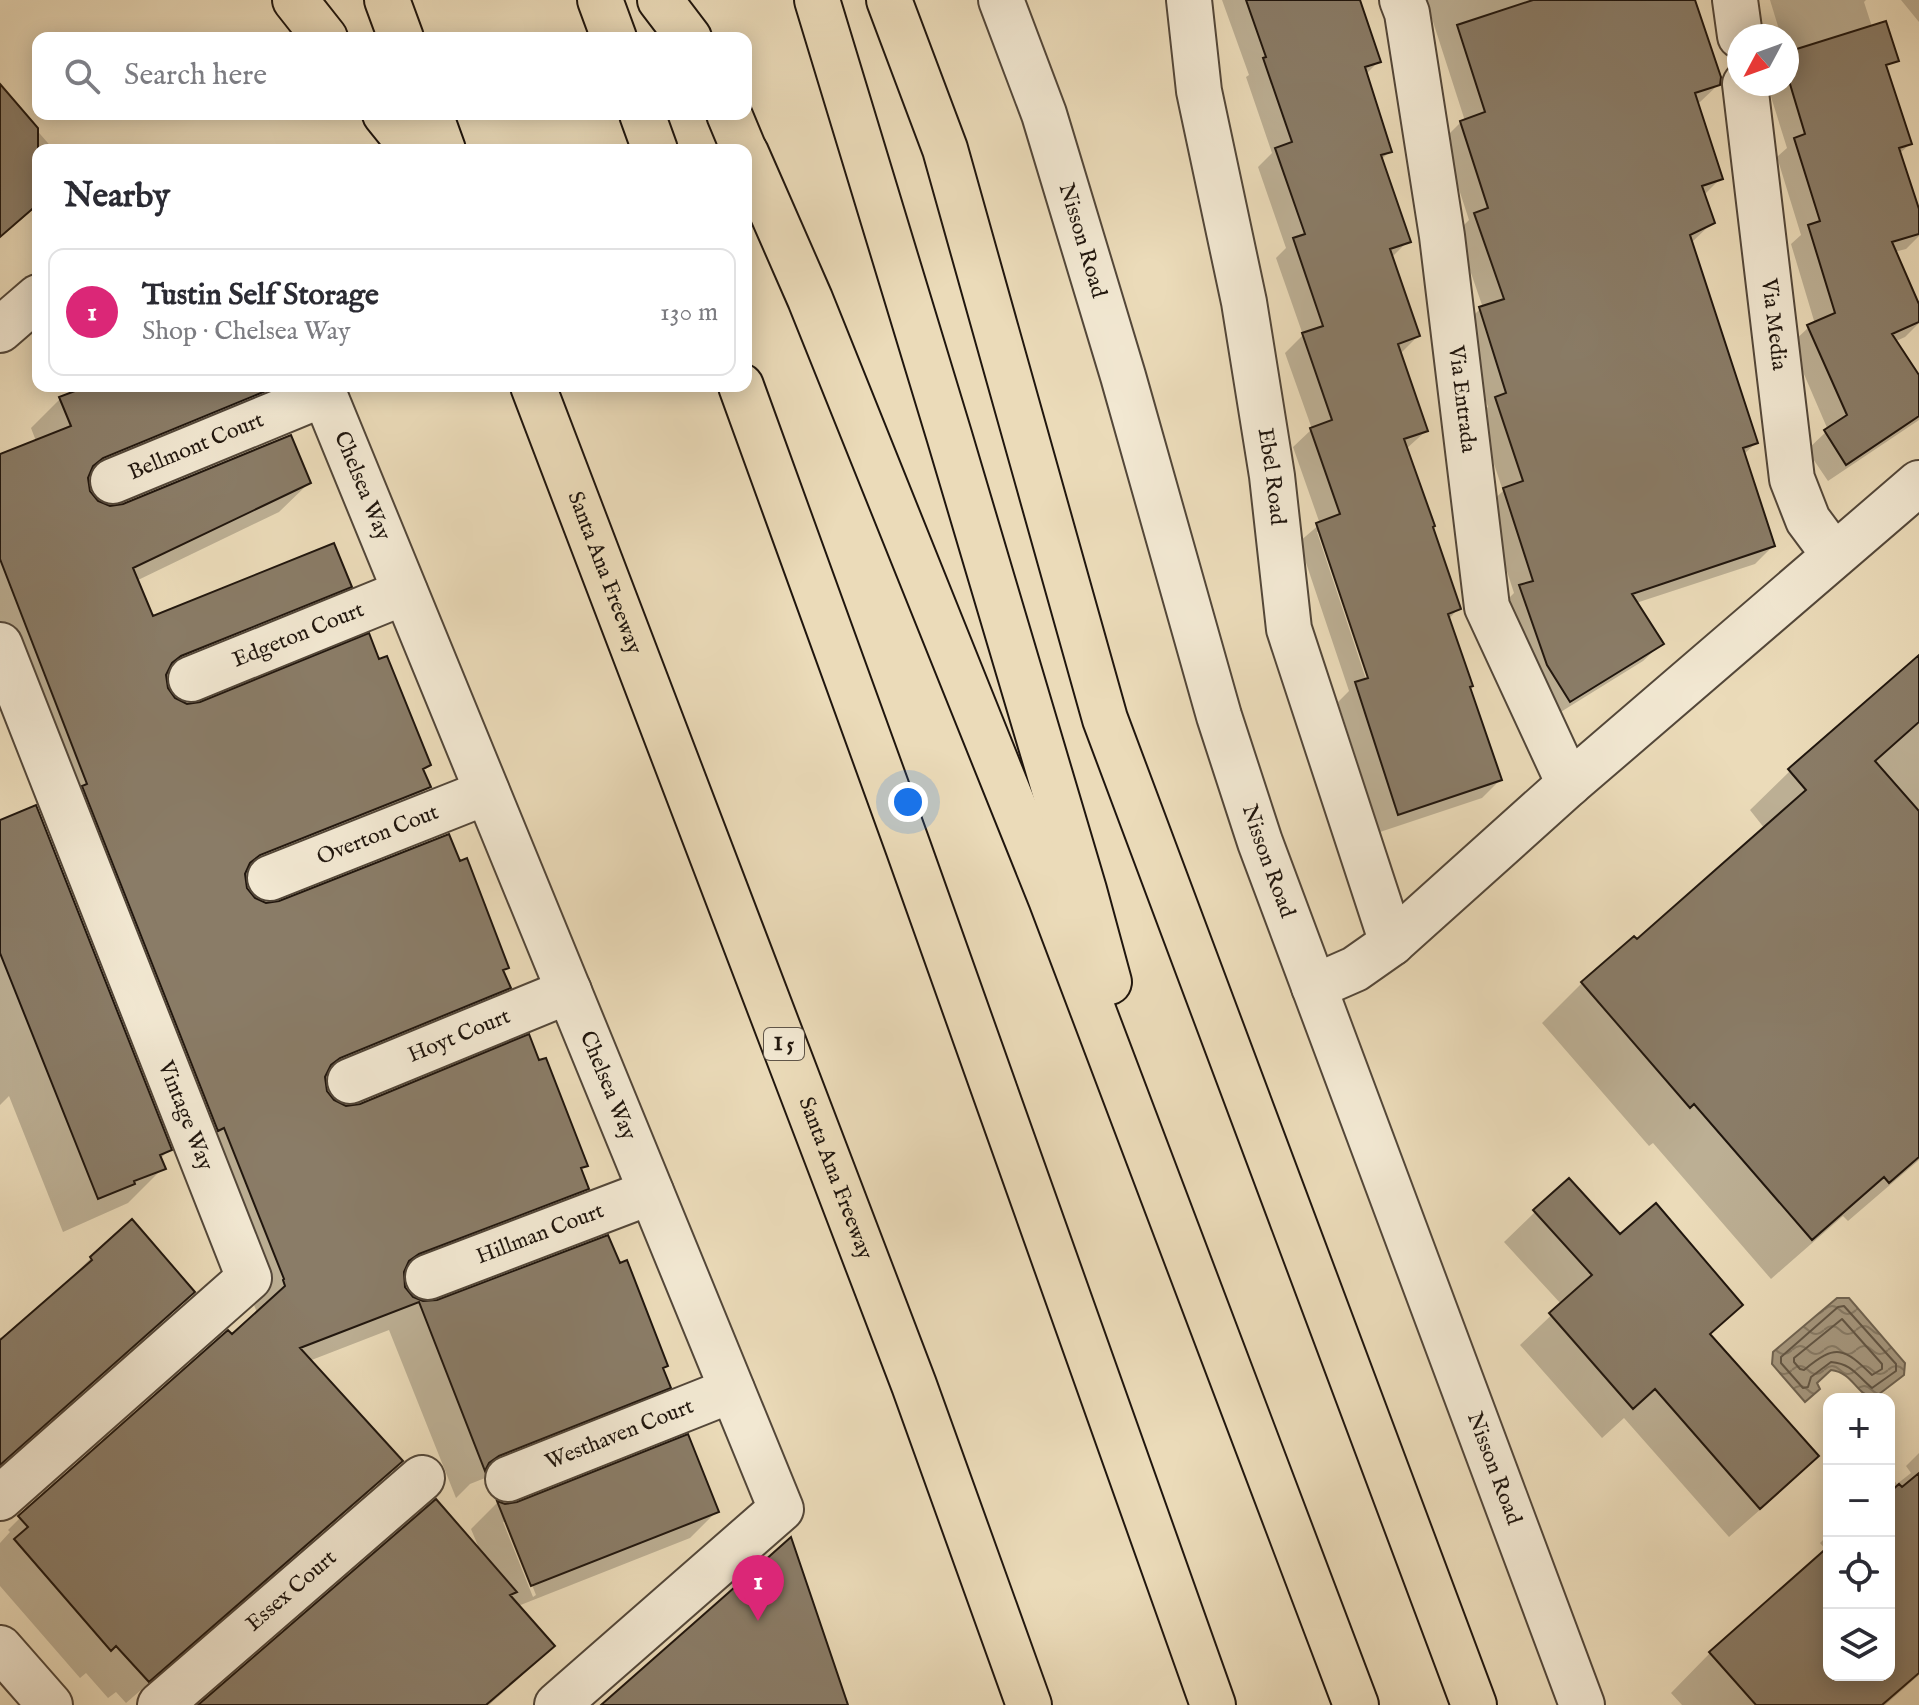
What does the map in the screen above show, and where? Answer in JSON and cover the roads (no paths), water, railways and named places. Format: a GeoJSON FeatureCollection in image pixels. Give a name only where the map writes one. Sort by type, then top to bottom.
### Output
{"type":"FeatureCollection","features":[{"type":"Feature","properties":{"kind":"highway"},"geometry":{"type":"LineString","coordinates":[[295,0],[320,32]]}},
{"type":"Feature","properties":{"kind":"highway"},"geometry":{"type":"LineString","coordinates":[[387,0],[399,32]]}},
{"type":"Feature","properties":{"kind":"highway"},"geometry":{"type":"LineString","coordinates":[[600,0],[612,32]]}},
{"type":"Feature","properties":{"kind":"highway"},"geometry":{"type":"LineString","coordinates":[[660,0],[684,32]]}},
{"type":"Feature","properties":{"kind":"highway"},"geometry":{"type":"LineString","coordinates":[[817,0],[1084,890],[1174,1223]]}},
{"type":"Feature","properties":{"kind":"highway"},"geometry":{"type":"LineString","coordinates":[[889,0],[945,149],[1105,719],[1474,1705]]}},
{"type":"Feature","properties":{"kind":"highway"},"geometry":{"type":"LineString","coordinates":[[390,120],[409,144]]}},
{"type":"Feature","properties":{"kind":"highway"},"geometry":{"type":"LineString","coordinates":[[432,120],[441,144]]}},
{"type":"Feature","properties":{"kind":"highway"},"geometry":{"type":"LineString","coordinates":[[644,120],[653,144]]}},
{"type":"Feature","properties":{"kind":"highway"},"geometry":{"type":"LineString","coordinates":[[732,120],[742,144]]}},
{"type":"Feature","properties":{"kind":"highway"},"geometry":{"type":"LineString","coordinates":[[752,168],[810,299],[1051,899],[1356,1705]]}},
{"type":"Feature","properties":{"kind":"highway","name":"Santa Ana Freeway"},"geometry":{"type":"LineString","coordinates":[[535,392],[908,1370],[1029,1705]]}},
{"type":"Feature","properties":{"kind":"highway"},"geometry":{"type":"LineString","coordinates":[[743,392],[1213,1705]]}},
{"type":"Feature","properties":{"kind":"street","name":"Nisson Road"},"geometry":{"type":"LineString","coordinates":[[1001,0],[1044,114],[1224,730],[1260,842],[1582,1705]]}},
{"type":"Feature","properties":{"kind":"street","name":"Ebel Road"},"geometry":{"type":"LineString","coordinates":[[1189,0],[1199,91],[1244,302],[1267,447],[1289,629],[1392,943]]}},
{"type":"Feature","properties":{"kind":"street","name":"Via Entrada"},"geometry":{"type":"LineString","coordinates":[[1402,0],[1407,13],[1442,236],[1487,607],[1569,784]]}},
{"type":"Feature","properties":{"kind":"street"},"geometry":{"type":"LineString","coordinates":[[1735,0],[1738,24]]}},
{"type":"Feature","properties":{"kind":"street","name":"Via Media"},"geometry":{"type":"LineString","coordinates":[[1746,96],[1792,479],[1808,520],[1834,555]]}},
{"type":"Feature","properties":{"kind":"street","name":"Bellmont Court"},"geometry":{"type":"LineString","coordinates":[[113,481],[317,392]]}},
{"type":"Feature","properties":{"kind":"street","name":"Chelsea Way"},"geometry":{"type":"LineString","coordinates":[[323,392],[781,1509],[557,1705]]}},
{"type":"Feature","properties":{"kind":"street"},"geometry":{"type":"LineString","coordinates":[[1314,987],[1355,969],[1392,943],[1569,784],[1919,483]]}},
{"type":"Feature","properties":{"kind":"street","name":"Edgeton Court"},"geometry":{"type":"LineString","coordinates":[[191,679],[405,592]]}},
{"type":"Feature","properties":{"kind":"street","name":"Vintage Way"},"geometry":{"type":"LineString","coordinates":[[0,645],[249,1278],[0,1498]]}},
{"type":"Feature","properties":{"kind":"street","name":"Overton Cout"},"geometry":{"type":"LineString","coordinates":[[270,878],[487,792]]}},
{"type":"Feature","properties":{"kind":"street","name":"Hoyt Court"},"geometry":{"type":"LineString","coordinates":[[350,1081],[569,991]]}},
{"type":"Feature","properties":{"kind":"street","name":"Hillman Court"},"geometry":{"type":"LineString","coordinates":[[428,1277],[651,1192]]}},
{"type":"Feature","properties":{"kind":"street","name":"Westhaven Court"},"geometry":{"type":"LineString","coordinates":[[508,1479],[732,1390]]}},
{"type":"Feature","properties":{"kind":"street","name":"Essex Court"},"geometry":{"type":"LineString","coordinates":[[160,1705],[422,1478]]}},
{"type":"Feature","properties":{"kind":"street"},"geometry":{"type":"LineString","coordinates":[[0,1648],[50,1705]]}},
{"type":"Feature","properties":{"kind":"water"},"geometry":{"type":"Polygon","coordinates":[[[1837,1298],[1849,1298],[1905,1363],[1904,1375],[1881,1393],[1864,1393],[1845,1375],[1831,1370],[1817,1383],[1820,1389],[1805,1402],[1772,1364],[1773,1352],[1837,1298]]]}},
{"type":"Feature","properties":{"kind":"place","name":"Tustin Self Storage"},"geometry":{"type":"Point","coordinates":[758,1621]}}]}
